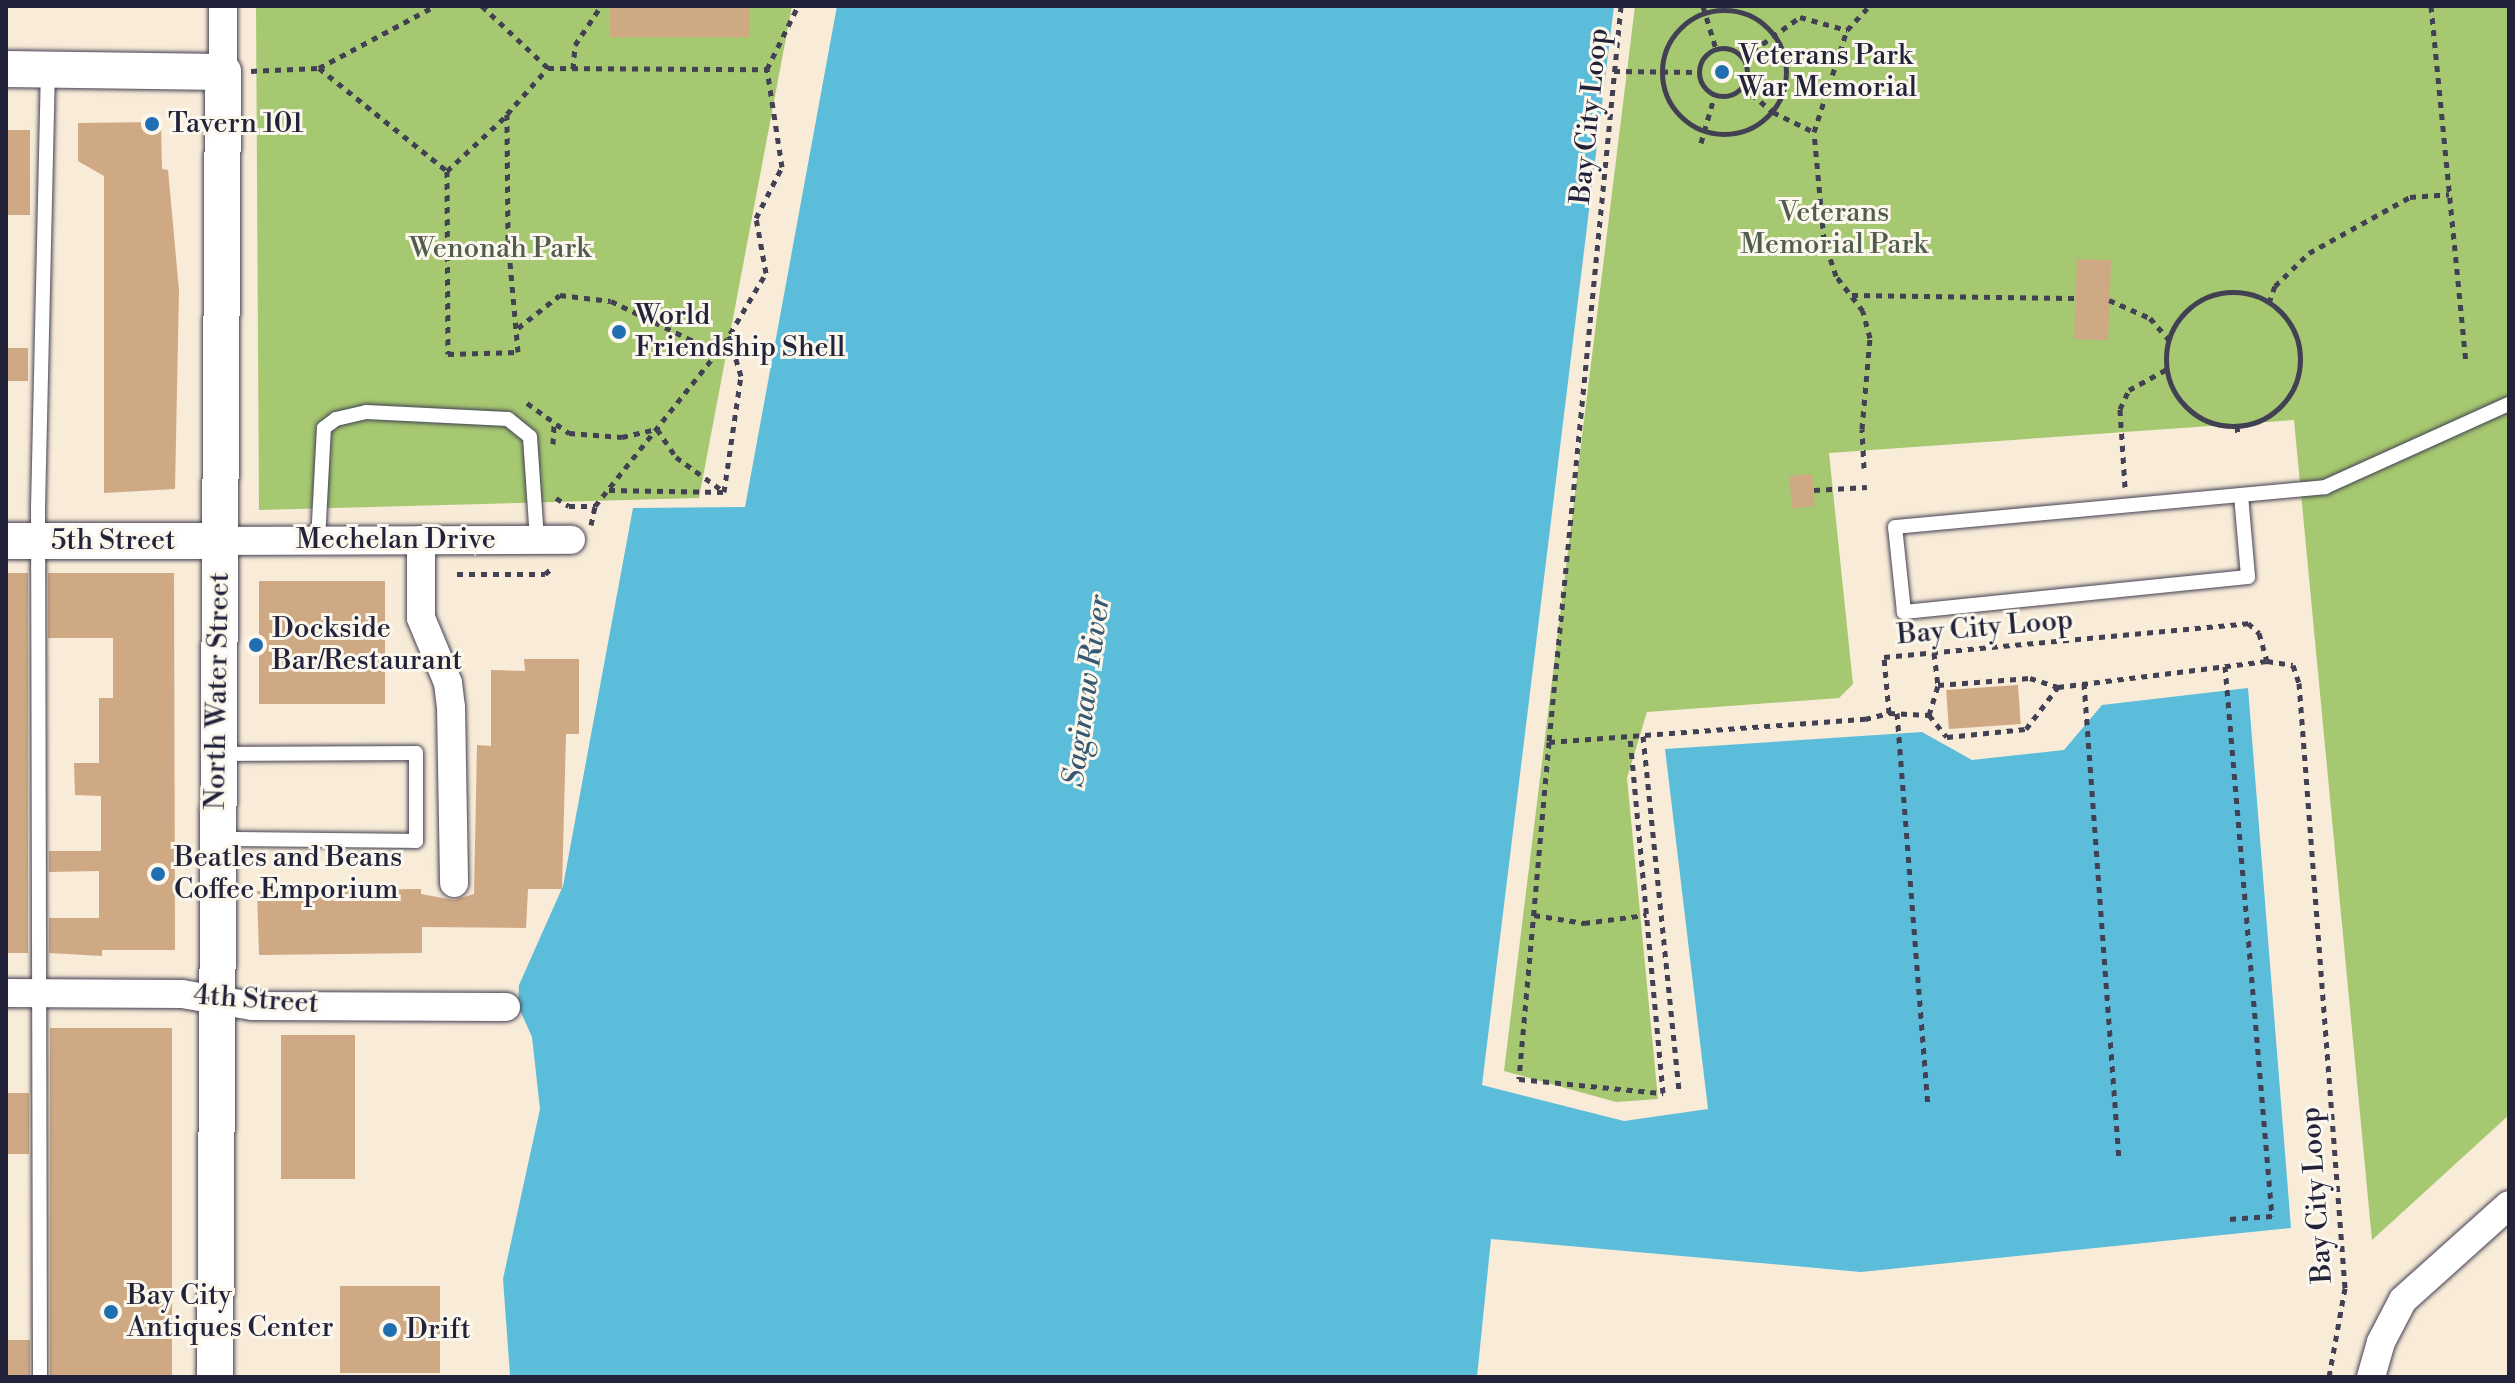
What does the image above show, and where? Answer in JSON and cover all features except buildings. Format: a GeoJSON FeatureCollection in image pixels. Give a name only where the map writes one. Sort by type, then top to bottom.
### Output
{"type":"FeatureCollection","features":[{"type":"Feature","properties":{"kind":"street","name":"North Water Street"},"geometry":{"type":"LineString","coordinates":[[215,1377],[223,6]]}},
{"type":"Feature","properties":{"kind":"street"},"geometry":{"type":"LineString","coordinates":[[6,69],[223,72]]}},
{"type":"Feature","properties":{"kind":"street","name":"Mechelan Drive"},"geometry":{"type":"LineString","coordinates":[[220,541],[580,538]]}},
{"type":"Feature","properties":{"kind":"street"},"geometry":{"type":"LineString","coordinates":[[421,540],[421,618],[448,683],[451,707],[454,883]]}},
{"type":"Feature","properties":{"kind":"street","name":"5th Street"},"geometry":{"type":"LineString","coordinates":[[23,541],[220,541]]}},
{"type":"Feature","properties":{"kind":"street","name":"4th Street"},"geometry":{"type":"LineString","coordinates":[[6,993],[182,994],[252,1006],[506,1007]]}},
{"type":"Feature","properties":{"kind":"street"},"geometry":{"type":"LineString","coordinates":[[2371,1377],[2381,1342],[2403,1300],[2509,1205]]}},
{"type":"Feature","properties":{"kind":"lane"},"geometry":{"type":"LineString","coordinates":[[40,1377],[39,993],[23,541],[48,69]]}},
{"type":"Feature","properties":{"kind":"lane"},"geometry":{"type":"LineString","coordinates":[[2241,495],[2248,577],[1904,612],[1895,527],[2325,487],[2509,404]]}},
{"type":"Feature","properties":{"kind":"lane"},"geometry":{"type":"LineString","coordinates":[[318,541],[324,428],[366,412],[508,419],[530,437],[537,540]]}},
{"type":"Feature","properties":{"kind":"lane"},"geometry":{"type":"LineString","coordinates":[[217,754],[416,753],[416,841],[217,839]]}},
{"type":"Feature","properties":{"kind":"path"},"geometry":{"type":"LineString","coordinates":[[223,72],[319,68],[435,6]]}},
{"type":"Feature","properties":{"kind":"path"},"geometry":{"type":"LineString","coordinates":[[482,6],[548,68],[767,69]]}},
{"type":"Feature","properties":{"kind":"path"},"geometry":{"type":"LineString","coordinates":[[573,69],[575,45],[601,6]]}},
{"type":"Feature","properties":{"kind":"path"},"geometry":{"type":"LineString","coordinates":[[580,538],[595,506],[718,353],[766,273],[756,218],[782,167],[767,69],[798,6]]}},
{"type":"Feature","properties":{"kind":"path","name":"Bay City Loop"},"geometry":{"type":"LineString","coordinates":[[1621,6],[1519,1079],[1663,1093],[1646,915]]}},
{"type":"Feature","properties":{"kind":"path"},"geometry":{"type":"LineString","coordinates":[[1864,468],[1862,429],[1870,338],[1863,311],[1836,276],[1824,240],[1814,132],[1847,30],[1869,6]]}},
{"type":"Feature","properties":{"kind":"path"},"geometry":{"type":"LineString","coordinates":[[2431,6],[2466,364]]}},
{"type":"Feature","properties":{"kind":"path"},"geometry":{"type":"LineString","coordinates":[[1704,9],[1716,49]]}},
{"type":"Feature","properties":{"kind":"path"},"geometry":{"type":"LineString","coordinates":[[1704,9],[1742,12],[1774,34],[1787,73],[1773,112],[1736,134],[1706,132],[1677,114],[1661,74],[1672,37],[1704,9]]}},
{"type":"Feature","properties":{"kind":"path"},"geometry":{"type":"LineString","coordinates":[[1743,58],[1800,17],[1847,30]]}},
{"type":"Feature","properties":{"kind":"path"},"geometry":{"type":"LineString","coordinates":[[1727,48],[1743,58],[1748,71],[1742,86],[1730,95],[1716,94],[1704,86],[1699,72],[1705,57],[1716,49],[1727,48]]}},
{"type":"Feature","properties":{"kind":"path"},"geometry":{"type":"LineString","coordinates":[[319,68],[447,171]]}},
{"type":"Feature","properties":{"kind":"path"},"geometry":{"type":"LineString","coordinates":[[507,114],[508,240],[518,352],[448,354],[447,171],[507,114],[548,68]]}},
{"type":"Feature","properties":{"kind":"path"},"geometry":{"type":"LineString","coordinates":[[1614,71],[1661,74],[1699,72]]}},
{"type":"Feature","properties":{"kind":"path"},"geometry":{"type":"LineString","coordinates":[[1742,86],[1773,112],[1814,132]]}},
{"type":"Feature","properties":{"kind":"path"},"geometry":{"type":"LineString","coordinates":[[1701,143],[1716,94]]}},
{"type":"Feature","properties":{"kind":"path"},"geometry":{"type":"LineString","coordinates":[[2269,303],[2275,286],[2309,253],[2410,197],[2449,194]]}},
{"type":"Feature","properties":{"kind":"path"},"geometry":{"type":"LineString","coordinates":[[2239,292],[2269,303],[2292,326],[2299,370],[2278,409],[2259,421],[2237,426],[2194,414],[2178,398],[2167,369],[2169,340],[2181,316],[2217,294],[2239,292]]}},
{"type":"Feature","properties":{"kind":"path"},"geometry":{"type":"LineString","coordinates":[[518,328],[560,295],[611,301],[718,353]]}},
{"type":"Feature","properties":{"kind":"path"},"geometry":{"type":"LineString","coordinates":[[1851,295],[2075,298]]}},
{"type":"Feature","properties":{"kind":"path"},"geometry":{"type":"LineString","coordinates":[[2109,300],[2150,318],[2169,340]]}},
{"type":"Feature","properties":{"kind":"path"},"geometry":{"type":"LineString","coordinates":[[724,492],[741,376],[729,336]]}},
{"type":"Feature","properties":{"kind":"path"},"geometry":{"type":"LineString","coordinates":[[2126,505],[2120,409],[2129,390],[2167,369]]}},
{"type":"Feature","properties":{"kind":"path"},"geometry":{"type":"LineString","coordinates":[[527,403],[569,433],[609,436],[657,429]]}},
{"type":"Feature","properties":{"kind":"path"},"geometry":{"type":"LineString","coordinates":[[553,452],[554,422]]}},
{"type":"Feature","properties":{"kind":"path"},"geometry":{"type":"LineString","coordinates":[[2237,426],[2238,435]]}},
{"type":"Feature","properties":{"kind":"path"},"geometry":{"type":"LineString","coordinates":[[657,429],[676,457],[724,492]]}},
{"type":"Feature","properties":{"kind":"path"},"geometry":{"type":"LineString","coordinates":[[1814,490],[1867,487]]}},
{"type":"Feature","properties":{"kind":"path"},"geometry":{"type":"LineString","coordinates":[[608,490],[724,492]]}},
{"type":"Feature","properties":{"kind":"path"},"geometry":{"type":"LineString","coordinates":[[555,492],[557,502],[595,506]]}},
{"type":"Feature","properties":{"kind":"path"},"geometry":{"type":"LineString","coordinates":[[457,574],[545,574],[556,564]]}},
{"type":"Feature","properties":{"kind":"path","name":"Bay City Loop"},"geometry":{"type":"LineString","coordinates":[[1893,713],[1884,657],[2248,623],[2259,633],[2267,661],[2293,665],[2299,683],[2345,1288],[2329,1377]]}},
{"type":"Feature","properties":{"kind":"path"},"geometry":{"type":"LineString","coordinates":[[1929,715],[1938,685],[1934,653]]}},
{"type":"Feature","properties":{"kind":"path"},"geometry":{"type":"LineString","coordinates":[[1938,685],[2030,678],[2058,687],[2267,661]]}},
{"type":"Feature","properties":{"kind":"path"},"geometry":{"type":"LineString","coordinates":[[2225,666],[2272,1216],[2228,1219]]}},
{"type":"Feature","properties":{"kind":"path"},"geometry":{"type":"LineString","coordinates":[[2084,683],[2119,1157]]}},
{"type":"Feature","properties":{"kind":"path"},"geometry":{"type":"LineString","coordinates":[[1549,742],[1865,719],[1893,713],[1929,715],[1947,737],[2026,729],[2058,687]]}},
{"type":"Feature","properties":{"kind":"path"},"geometry":{"type":"LineString","coordinates":[[1893,713],[1928,1103]]}},
{"type":"Feature","properties":{"kind":"path"},"geometry":{"type":"LineString","coordinates":[[1643,736],[1679,1093]]}},
{"type":"Feature","properties":{"kind":"path"},"geometry":{"type":"LineString","coordinates":[[1534,915],[1584,923],[1646,915],[1630,737]]}},
{"type":"Feature","properties":{"kind":"green space","name":"Wenonah Park"},"geometry":{"type":"Polygon","coordinates":[[[256,6],[792,6],[699,498],[259,510],[256,6]]]}},
{"type":"Feature","properties":{"kind":"green space","name":"Veterans Memorial Park"},"geometry":{"type":"Polygon","coordinates":[[[1635,6],[2509,6],[2509,1115],[2372,1240],[2294,420],[1829,453],[1853,684],[1839,698],[1647,712],[1627,778],[1658,1099],[1616,1102],[1504,1071],[1635,6]]]}},
{"type":"Feature","properties":{"kind":"water","name":"Saginaw River"},"geometry":{"type":"Polygon","coordinates":[[[837,6],[1614,6],[1482,1085],[1624,1121],[1708,1109],[1665,749],[1922,732],[1972,760],[2064,750],[2102,705],[2248,688],[2291,1228],[1861,1272],[1491,1239],[1477,1377],[500,1377],[510,1375],[503,1279],[540,1109],[532,1037],[518,1006],[519,985],[563,886],[633,508],[745,507],[837,6]]]}},
{"type":"Feature","properties":{"kind":"place","name":"Veterans Park War Memorial"},"geometry":{"type":"Point","coordinates":[1722,72]}},
{"type":"Feature","properties":{"kind":"place","name":"Tavern 101"},"geometry":{"type":"Point","coordinates":[152,124]}},
{"type":"Feature","properties":{"kind":"place","name":"World Friendship Shell"},"geometry":{"type":"Point","coordinates":[619,332]}},
{"type":"Feature","properties":{"kind":"place","name":"Dockside Bar/Restaurant"},"geometry":{"type":"Point","coordinates":[256,645]}},
{"type":"Feature","properties":{"kind":"place","name":"Beatles and Beans Coffee Emporium"},"geometry":{"type":"Point","coordinates":[158,874]}},
{"type":"Feature","properties":{"kind":"place","name":"Bay City Antiques Center"},"geometry":{"type":"Point","coordinates":[111,1312]}},
{"type":"Feature","properties":{"kind":"place","name":"Drift"},"geometry":{"type":"Point","coordinates":[390,1330]}}]}
